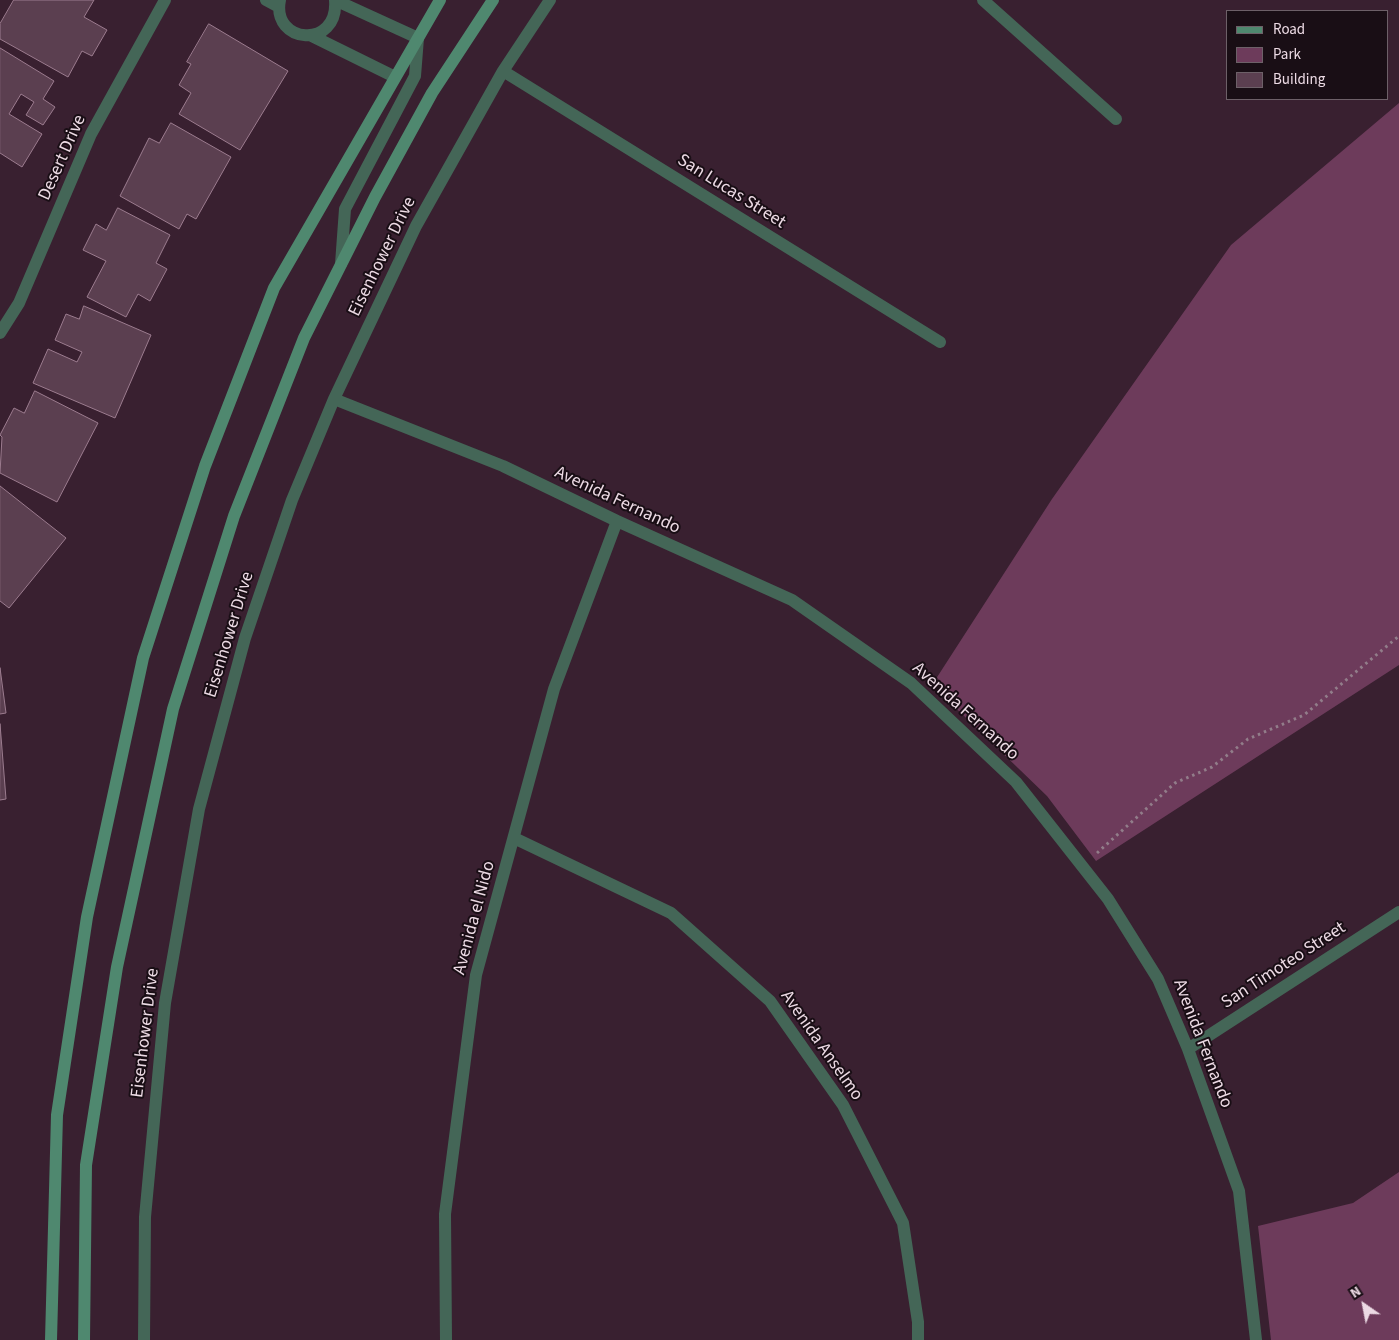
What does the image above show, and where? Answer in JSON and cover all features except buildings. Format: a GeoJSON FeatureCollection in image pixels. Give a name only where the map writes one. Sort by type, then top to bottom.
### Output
{"type":"FeatureCollection","features":[{"type":"Feature","properties":{"kind":"main road"},"geometry":{"type":"LineString","coordinates":[[51,1340],[57,1115],[87,917],[143,658],[205,466],[274,288],[440,0]]}},
{"type":"Feature","properties":{"kind":"main road","name":"Eisenhower Drive"},"geometry":{"type":"LineString","coordinates":[[84,1340],[86,1165],[117,967],[173,708],[234,516],[304,338],[375,197],[432,93],[493,0]]}},
{"type":"Feature","properties":{"kind":"street","name":"Desert Drive"},"geometry":{"type":"LineString","coordinates":[[0,333],[19,303],[91,134],[165,0]]}},
{"type":"Feature","properties":{"kind":"street"},"geometry":{"type":"LineString","coordinates":[[266,0],[279,4],[281,20],[294,33],[312,36],[395,76]]}},
{"type":"Feature","properties":{"kind":"street"},"geometry":{"type":"LineString","coordinates":[[312,36],[328,27],[334,20],[335,0],[418,38],[415,76],[345,209],[341,264]]}},
{"type":"Feature","properties":{"kind":"street","name":"Eisenhower Drive"},"geometry":{"type":"LineString","coordinates":[[144,1340],[146,1217],[165,1003],[199,809],[245,638],[292,500],[334,399],[416,226],[503,71],[550,0]]}},
{"type":"Feature","properties":{"kind":"street"},"geometry":{"type":"LineString","coordinates":[[983,0],[1116,119]]}},
{"type":"Feature","properties":{"kind":"street","name":"San Lucas Street"},"geometry":{"type":"LineString","coordinates":[[503,71],[940,342]]}},
{"type":"Feature","properties":{"kind":"street","name":"Avenida Fernando"},"geometry":{"type":"LineString","coordinates":[[334,399],[504,466],[617,521],[792,600],[911,683],[1016,782],[1108,899],[1158,978],[1188,1049],[1239,1191],[1256,1340]]}},
{"type":"Feature","properties":{"kind":"street","name":"Avenida el Nido"},"geometry":{"type":"LineString","coordinates":[[446,1340],[445,1214],[458,1098],[476,974],[554,689],[617,521]]}},
{"type":"Feature","properties":{"kind":"street","name":"Avenida Anselmo"},"geometry":{"type":"LineString","coordinates":[[514,838],[671,913],[770,1001],[843,1105],[902,1223],[918,1322],[918,1340]]}},
{"type":"Feature","properties":{"kind":"street","name":"San Timoteo Street"},"geometry":{"type":"LineString","coordinates":[[1188,1049],[1399,912]]}},
{"type":"Feature","properties":{"kind":"path"},"geometry":{"type":"LineString","coordinates":[[1094,856],[1175,783],[1212,767],[1248,739],[1304,715],[1399,636]]}},
{"type":"Feature","properties":{"kind":"green space"},"geometry":{"type":"Polygon","coordinates":[[[1399,103],[1399,665],[1096,861],[1047,796],[932,685],[1052,499],[1231,245],[1399,103]]]}},
{"type":"Feature","properties":{"kind":"green space"},"geometry":{"type":"Polygon","coordinates":[[[1399,1172],[1399,1340],[1271,1340],[1258,1226],[1353,1203],[1399,1172]]]}}]}
